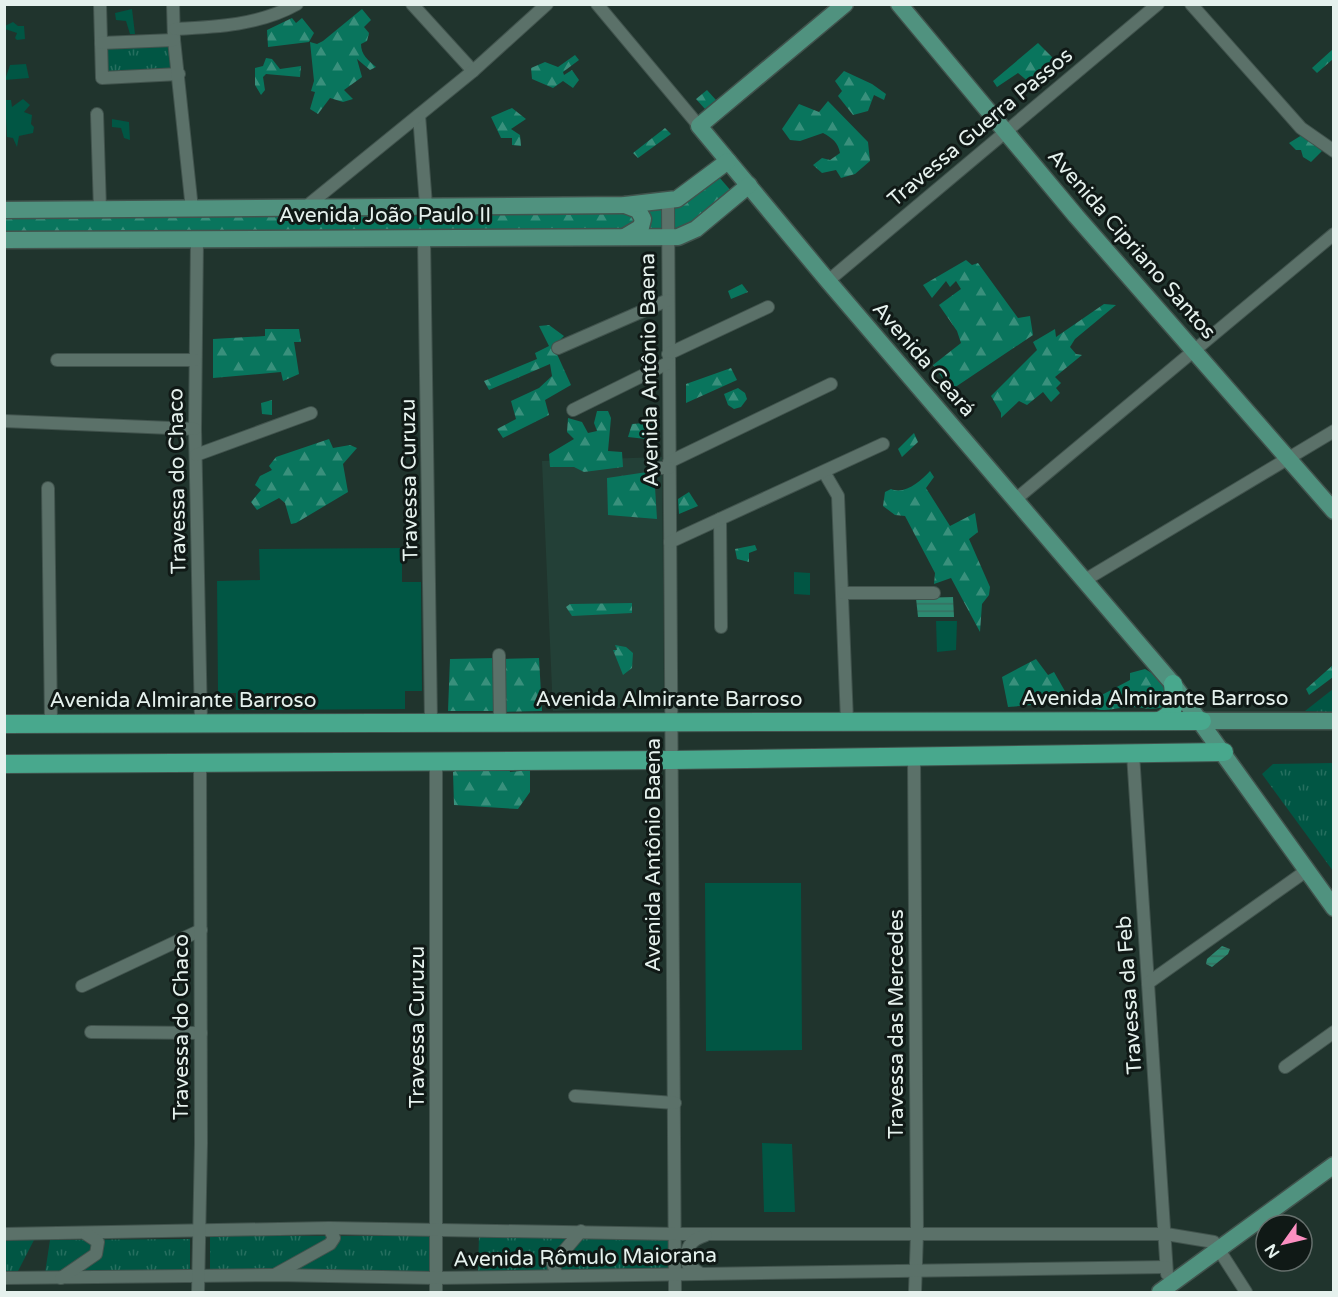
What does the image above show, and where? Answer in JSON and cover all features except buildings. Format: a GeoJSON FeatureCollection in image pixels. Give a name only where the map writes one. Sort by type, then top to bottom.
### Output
{"type":"FeatureCollection","features":[{"type":"Feature","properties":{"kind":"highway"},"geometry":{"type":"LineString","coordinates":[[1159,721],[1172,713],[1175,706],[1173,684]]}},
{"type":"Feature","properties":{"kind":"highway","name":"Avenida Almirante Barroso"},"geometry":{"type":"LineString","coordinates":[[4,724],[1202,721]]}},
{"type":"Feature","properties":{"kind":"highway"},"geometry":{"type":"LineString","coordinates":[[4,764],[672,760],[1133,754],[1220,747]]}},
{"type":"Feature","properties":{"kind":"main road"},"geometry":{"type":"LineString","coordinates":[[699,126],[845,4]]}},
{"type":"Feature","properties":{"kind":"main road","name":"Avenida Cipriano Santos"},"geometry":{"type":"LineString","coordinates":[[899,4],[1006,129],[1076,216],[1286,459],[1334,511]]}},
{"type":"Feature","properties":{"kind":"main road","name":"Avenida Ceará"},"geometry":{"type":"LineString","coordinates":[[699,126],[828,281],[1173,684],[1202,721],[1306,871],[1330,901]]}},
{"type":"Feature","properties":{"kind":"main road","name":"Avenida João Paulo II"},"geometry":{"type":"LineString","coordinates":[[8,211],[307,206],[625,205],[668,202],[683,196],[728,161]]}},
{"type":"Feature","properties":{"kind":"main road","name":"Avenida João Paulo II"},"geometry":{"type":"LineString","coordinates":[[4,240],[667,237],[689,233],[749,185]]}},
{"type":"Feature","properties":{"kind":"main road"},"geometry":{"type":"LineString","coordinates":[[625,205],[638,210],[643,219],[641,227],[626,236]]}},
{"type":"Feature","properties":{"kind":"main road","name":"Avenida Almirante Barroso"},"geometry":{"type":"LineString","coordinates":[[1202,721],[1334,721]]}},
{"type":"Feature","properties":{"kind":"main road"},"geometry":{"type":"LineString","coordinates":[[1163,1290],[1334,1165]]}},
{"type":"Feature","properties":{"kind":"street"},"geometry":{"type":"LineString","coordinates":[[100,4],[102,78],[179,74]]}},
{"type":"Feature","properties":{"kind":"street"},"geometry":{"type":"LineString","coordinates":[[173,4],[192,209]]}},
{"type":"Feature","properties":{"kind":"street"},"geometry":{"type":"LineString","coordinates":[[101,43],[175,34],[261,19],[279,15],[297,4]]}},
{"type":"Feature","properties":{"kind":"street"},"geometry":{"type":"LineString","coordinates":[[412,4],[473,71]]}},
{"type":"Feature","properties":{"kind":"street"},"geometry":{"type":"LineString","coordinates":[[307,206],[473,71],[548,4]]}},
{"type":"Feature","properties":{"kind":"street","name":"Avenida Ceará"},"geometry":{"type":"LineString","coordinates":[[597,4],[699,126]]}},
{"type":"Feature","properties":{"kind":"street","name":"Travessa Guerra Passos"},"geometry":{"type":"LineString","coordinates":[[828,281],[1006,129],[1158,4]]}},
{"type":"Feature","properties":{"kind":"street"},"geometry":{"type":"LineString","coordinates":[[1191,4],[1301,128],[1334,151]]}},
{"type":"Feature","properties":{"kind":"street"},"geometry":{"type":"LineString","coordinates":[[97,114],[100,210]]}},
{"type":"Feature","properties":{"kind":"street"},"geometry":{"type":"LineString","coordinates":[[419,115],[426,205]]}},
{"type":"Feature","properties":{"kind":"street","name":"Avenida Antônio Baena"},"geometry":{"type":"LineString","coordinates":[[668,202],[675,1293]]}},
{"type":"Feature","properties":{"kind":"street"},"geometry":{"type":"LineString","coordinates":[[1016,500],[1334,234]]}},
{"type":"Feature","properties":{"kind":"street","name":"Travessa Curuzu"},"geometry":{"type":"LineString","coordinates":[[424,237],[431,722]]}},
{"type":"Feature","properties":{"kind":"street","name":"Travessa do Chaco"},"geometry":{"type":"LineString","coordinates":[[197,239],[195,429],[201,722]]}},
{"type":"Feature","properties":{"kind":"street"},"geometry":{"type":"LineString","coordinates":[[558,348],[668,300]]}},
{"type":"Feature","properties":{"kind":"street"},"geometry":{"type":"LineString","coordinates":[[573,410],[768,307]]}},
{"type":"Feature","properties":{"kind":"street"},"geometry":{"type":"LineString","coordinates":[[57,360],[195,360]]}},
{"type":"Feature","properties":{"kind":"street"},"geometry":{"type":"LineString","coordinates":[[655,468],[669,465],[831,384]]}},
{"type":"Feature","properties":{"kind":"street"},"geometry":{"type":"LineString","coordinates":[[196,455],[312,413]]}},
{"type":"Feature","properties":{"kind":"street"},"geometry":{"type":"LineString","coordinates":[[4,422],[195,429]]}},
{"type":"Feature","properties":{"kind":"street"},"geometry":{"type":"LineString","coordinates":[[1085,580],[1334,431]]}},
{"type":"Feature","properties":{"kind":"street"},"geometry":{"type":"LineString","coordinates":[[670,542],[882,444]]}},
{"type":"Feature","properties":{"kind":"street"},"geometry":{"type":"LineString","coordinates":[[824,472],[838,496],[847,721]]}},
{"type":"Feature","properties":{"kind":"street"},"geometry":{"type":"LineString","coordinates":[[48,488],[51,723]]}},
{"type":"Feature","properties":{"kind":"street"},"geometry":{"type":"LineString","coordinates":[[720,519],[721,627]]}},
{"type":"Feature","properties":{"kind":"street"},"geometry":{"type":"LineString","coordinates":[[843,593],[934,593]]}},
{"type":"Feature","properties":{"kind":"street"},"geometry":{"type":"LineString","coordinates":[[499,655],[500,723]]}},
{"type":"Feature","properties":{"kind":"street","name":"Travessa da Feb"},"geometry":{"type":"LineString","coordinates":[[1133,754],[1166,1234]]}},
{"type":"Feature","properties":{"kind":"street","name":"Travessa das Mercedes"},"geometry":{"type":"LineString","coordinates":[[914,756],[917,1233],[915,1293]]}},
{"type":"Feature","properties":{"kind":"street","name":"Travessa Curuzu"},"geometry":{"type":"LineString","coordinates":[[436,761],[436,1293]]}},
{"type":"Feature","properties":{"kind":"street","name":"Travessa do Chaco"},"geometry":{"type":"LineString","coordinates":[[198,1293],[201,1033],[200,762]]}},
{"type":"Feature","properties":{"kind":"street"},"geometry":{"type":"LineString","coordinates":[[1148,983],[1306,871]]}},
{"type":"Feature","properties":{"kind":"street"},"geometry":{"type":"LineString","coordinates":[[82,986],[201,930]]}},
{"type":"Feature","properties":{"kind":"street"},"geometry":{"type":"LineString","coordinates":[[91,1032],[201,1033]]}},
{"type":"Feature","properties":{"kind":"street"},"geometry":{"type":"LineString","coordinates":[[1286,1067],[1334,1032]]}},
{"type":"Feature","properties":{"kind":"street"},"geometry":{"type":"LineString","coordinates":[[575,1096],[675,1103]]}},
{"type":"Feature","properties":{"kind":"street"},"geometry":{"type":"LineString","coordinates":[[275,1275],[330,1245],[334,1238],[329,1228]]}},
{"type":"Feature","properties":{"kind":"street","name":"Avenida Rômulo Maiorana"},"geometry":{"type":"LineString","coordinates":[[4,1234],[437,1228],[676,1233],[1166,1234],[1204,1239],[1214,1242],[1217,1249]]}},
{"type":"Feature","properties":{"kind":"street"},"geometry":{"type":"LineString","coordinates":[[557,1276],[553,1264],[581,1232]]}},
{"type":"Feature","properties":{"kind":"street"},"geometry":{"type":"LineString","coordinates":[[703,1275],[688,1265],[687,1249],[690,1243],[710,1233]]}},
{"type":"Feature","properties":{"kind":"street"},"geometry":{"type":"LineString","coordinates":[[60,1279],[96,1254],[98,1242],[85,1234]]}},
{"type":"Feature","properties":{"kind":"street"},"geometry":{"type":"LineString","coordinates":[[1163,1290],[1166,1268],[1166,1234]]}},
{"type":"Feature","properties":{"kind":"street"},"geometry":{"type":"LineString","coordinates":[[1217,1249],[1246,1293]]}},
{"type":"Feature","properties":{"kind":"street","name":"Avenida Rômulo Maiorana"},"geometry":{"type":"LineString","coordinates":[[4,1278],[275,1275],[436,1278],[703,1275],[916,1269],[1166,1268]]}},
{"type":"Feature","properties":{"kind":"shaded area"},"geometry":{"type":"Polygon","coordinates":[[[662,457],[664,706],[553,711],[542,461],[662,457]]]}},
{"type":"Feature","properties":{"kind":"shaded area"},"geometry":{"type":"Polygon","coordinates":[[[953,597],[954,617],[918,617],[916,598],[953,597]]]}},
{"type":"Feature","properties":{"kind":"shaded area"},"geometry":{"type":"Polygon","coordinates":[[[1222,946],[1230,949],[1228,954],[1212,967],[1206,964],[1207,959],[1222,946]]]}},
{"type":"Feature","properties":{"kind":"green space"},"geometry":{"type":"Polygon","coordinates":[[[132,9],[135,34],[130,34],[126,21],[116,20],[115,13],[132,9]]]}},
{"type":"Feature","properties":{"kind":"green space"},"geometry":{"type":"Polygon","coordinates":[[[362,9],[371,20],[364,27],[369,33],[367,41],[361,44],[361,48],[376,67],[370,70],[357,59],[362,77],[344,90],[353,99],[343,102],[330,98],[318,114],[310,109],[315,92],[311,91],[314,81],[310,42],[317,44],[323,41],[362,9]]]}},
{"type":"Feature","properties":{"kind":"green space"},"geometry":{"type":"Polygon","coordinates":[[[292,18],[296,23],[302,18],[314,33],[309,42],[268,47],[267,30],[292,18]]]}},
{"type":"Feature","properties":{"kind":"green space"},"geometry":{"type":"Polygon","coordinates":[[[13,22],[18,26],[24,26],[25,39],[17,40],[15,38],[17,33],[5,29],[5,26],[13,22]]]}},
{"type":"Feature","properties":{"kind":"green space"},"geometry":{"type":"Polygon","coordinates":[[[171,43],[174,68],[103,73],[104,48],[171,43]]]}},
{"type":"Feature","properties":{"kind":"green space"},"geometry":{"type":"Polygon","coordinates":[[[1038,43],[1056,61],[1030,83],[1018,73],[997,87],[993,81],[1038,43]]]}},
{"type":"Feature","properties":{"kind":"green space"},"geometry":{"type":"Polygon","coordinates":[[[1333,49],[1333,59],[1317,73],[1312,68],[1333,49]]]}},
{"type":"Feature","properties":{"kind":"green space"},"geometry":{"type":"Polygon","coordinates":[[[575,55],[579,60],[563,72],[564,75],[572,70],[579,80],[573,88],[563,81],[553,88],[532,79],[531,68],[545,62],[558,67],[575,55]]]}},
{"type":"Feature","properties":{"kind":"green space"},"geometry":{"type":"Polygon","coordinates":[[[266,58],[272,59],[280,69],[301,66],[300,77],[266,74],[263,77],[265,90],[261,95],[255,85],[255,68],[263,66],[266,58]]]}},
{"type":"Feature","properties":{"kind":"green space"},"geometry":{"type":"Polygon","coordinates":[[[26,64],[29,78],[5,80],[10,65],[26,64]]]}},
{"type":"Feature","properties":{"kind":"green space"},"geometry":{"type":"Polygon","coordinates":[[[844,71],[872,84],[886,94],[884,100],[874,95],[868,111],[853,115],[838,96],[842,91],[835,81],[844,71]]]}},
{"type":"Feature","properties":{"kind":"green space"},"geometry":{"type":"Polygon","coordinates":[[[707,90],[716,100],[705,109],[696,99],[707,90]]]}},
{"type":"Feature","properties":{"kind":"green space"},"geometry":{"type":"Polygon","coordinates":[[[23,99],[30,105],[24,112],[32,115],[31,124],[34,127],[33,133],[19,136],[17,147],[13,138],[7,137],[5,100],[11,100],[12,107],[23,99]]]}},
{"type":"Feature","properties":{"kind":"green space"},"geometry":{"type":"Polygon","coordinates":[[[828,101],[868,142],[870,161],[855,174],[841,178],[836,170],[822,173],[813,165],[822,158],[830,160],[840,153],[832,139],[823,133],[800,141],[790,140],[782,129],[799,104],[819,112],[828,101]]]}},
{"type":"Feature","properties":{"kind":"green space"},"geometry":{"type":"Polygon","coordinates":[[[512,108],[526,119],[511,129],[520,135],[521,146],[512,145],[512,138],[501,138],[491,117],[512,108]]]}},
{"type":"Feature","properties":{"kind":"green space"},"geometry":{"type":"Polygon","coordinates":[[[112,119],[129,122],[130,140],[124,138],[121,128],[112,127],[112,119]]]}},
{"type":"Feature","properties":{"kind":"green space"},"geometry":{"type":"Polygon","coordinates":[[[665,128],[671,134],[638,158],[633,153],[665,128]]]}},
{"type":"Feature","properties":{"kind":"green space"},"geometry":{"type":"Polygon","coordinates":[[[1302,135],[1322,151],[1311,162],[1303,157],[1301,150],[1296,150],[1289,143],[1302,135]]]}},
{"type":"Feature","properties":{"kind":"green space"},"geometry":{"type":"Polygon","coordinates":[[[719,177],[732,192],[688,228],[673,230],[673,207],[719,177]]]}},
{"type":"Feature","properties":{"kind":"green space"},"geometry":{"type":"Polygon","coordinates":[[[641,208],[664,210],[664,233],[643,228],[641,208]]]}},
{"type":"Feature","properties":{"kind":"green space"},"geometry":{"type":"Polygon","coordinates":[[[629,211],[638,218],[632,232],[5,239],[4,219],[629,211]]]}},
{"type":"Feature","properties":{"kind":"green space"},"geometry":{"type":"Polygon","coordinates":[[[966,260],[972,265],[978,263],[1018,318],[1030,316],[1033,335],[951,390],[933,365],[961,343],[957,331],[939,305],[961,289],[956,281],[950,287],[946,281],[932,298],[923,285],[966,260]]]}},
{"type":"Feature","properties":{"kind":"green space"},"geometry":{"type":"Polygon","coordinates":[[[742,284],[748,292],[731,299],[728,291],[742,284]]]}},
{"type":"Feature","properties":{"kind":"green space"},"geometry":{"type":"Polygon","coordinates":[[[1104,304],[1116,305],[1075,339],[1070,347],[1076,354],[1082,355],[1055,377],[1061,383],[1056,388],[1060,393],[1051,402],[1043,392],[1027,405],[1019,401],[1001,418],[1001,413],[991,396],[1037,350],[1033,342],[1055,329],[1056,337],[1104,304]]]}},
{"type":"Feature","properties":{"kind":"green space"},"geometry":{"type":"Polygon","coordinates":[[[549,325],[564,336],[556,344],[557,354],[571,385],[545,400],[549,415],[503,438],[497,429],[516,419],[511,401],[539,388],[552,376],[550,364],[489,390],[484,381],[537,359],[535,353],[549,346],[539,326],[549,325]]]}},
{"type":"Feature","properties":{"kind":"green space"},"geometry":{"type":"Polygon","coordinates":[[[265,329],[299,329],[301,342],[294,342],[299,374],[283,381],[281,372],[213,378],[213,339],[265,336],[265,329]]]}},
{"type":"Feature","properties":{"kind":"green space"},"geometry":{"type":"Polygon","coordinates":[[[731,368],[737,380],[686,403],[686,384],[731,368]]]}},
{"type":"Feature","properties":{"kind":"green space"},"geometry":{"type":"Polygon","coordinates":[[[738,388],[745,393],[747,399],[741,407],[734,409],[728,405],[724,394],[738,388]]]}},
{"type":"Feature","properties":{"kind":"green space"},"geometry":{"type":"Polygon","coordinates":[[[272,400],[272,415],[262,414],[261,403],[272,400]]]}},
{"type":"Feature","properties":{"kind":"green space"},"geometry":{"type":"Polygon","coordinates":[[[597,411],[608,411],[611,418],[608,451],[622,452],[623,467],[584,472],[574,467],[550,467],[549,454],[574,439],[567,432],[568,418],[582,422],[588,433],[597,431],[594,423],[597,411]]]}},
{"type":"Feature","properties":{"kind":"green space"},"geometry":{"type":"Polygon","coordinates":[[[656,422],[655,440],[628,437],[632,424],[656,422]]]}},
{"type":"Feature","properties":{"kind":"green space"},"geometry":{"type":"Polygon","coordinates":[[[914,433],[918,442],[902,457],[898,449],[914,433]]]}},
{"type":"Feature","properties":{"kind":"green space"},"geometry":{"type":"Polygon","coordinates":[[[329,439],[333,448],[350,445],[357,448],[343,464],[348,492],[291,524],[285,503],[279,498],[257,510],[251,502],[261,490],[255,485],[260,476],[272,470],[269,466],[276,457],[329,439]]]}},
{"type":"Feature","properties":{"kind":"green space"},"geometry":{"type":"Polygon","coordinates":[[[654,471],[657,519],[608,515],[607,478],[654,471]]]}},
{"type":"Feature","properties":{"kind":"green space"},"geometry":{"type":"Polygon","coordinates":[[[930,471],[934,477],[926,488],[950,526],[975,513],[978,532],[969,539],[990,587],[989,595],[982,604],[980,632],[951,578],[934,584],[935,573],[905,516],[895,515],[883,506],[885,492],[891,489],[907,489],[930,471]]]}},
{"type":"Feature","properties":{"kind":"green space"},"geometry":{"type":"Polygon","coordinates":[[[689,492],[698,506],[679,514],[678,499],[689,492]]]}},
{"type":"Feature","properties":{"kind":"green space"},"geometry":{"type":"Polygon","coordinates":[[[755,545],[757,550],[749,553],[749,562],[737,559],[735,549],[755,545]]]}},
{"type":"Feature","properties":{"kind":"green space"},"geometry":{"type":"Polygon","coordinates":[[[402,548],[402,582],[421,582],[422,691],[405,691],[405,709],[236,710],[236,693],[218,693],[217,581],[260,580],[259,549],[402,548]]]}},
{"type":"Feature","properties":{"kind":"green space"},"geometry":{"type":"Polygon","coordinates":[[[794,572],[810,573],[810,595],[794,594],[794,572]]]}},
{"type":"Feature","properties":{"kind":"green space"},"geometry":{"type":"Polygon","coordinates":[[[632,603],[632,613],[572,616],[566,607],[570,604],[632,603]]]}},
{"type":"Feature","properties":{"kind":"green space"},"geometry":{"type":"Polygon","coordinates":[[[936,621],[957,621],[956,650],[937,652],[936,621]]]}},
{"type":"Feature","properties":{"kind":"green space"},"geometry":{"type":"Polygon","coordinates":[[[615,645],[626,647],[633,653],[632,668],[623,675],[613,650],[617,650],[615,645]]]}},
{"type":"Feature","properties":{"kind":"green space"},"geometry":{"type":"Polygon","coordinates":[[[497,658],[496,711],[448,711],[450,659],[497,658]]]}},
{"type":"Feature","properties":{"kind":"green space"},"geometry":{"type":"Polygon","coordinates":[[[539,658],[542,711],[502,712],[503,659],[539,658]]]}},
{"type":"Feature","properties":{"kind":"green space"},"geometry":{"type":"Polygon","coordinates":[[[1036,659],[1048,675],[1054,672],[1066,693],[1045,704],[1008,707],[1002,677],[1036,659]]]}},
{"type":"Feature","properties":{"kind":"green space"},"geometry":{"type":"Polygon","coordinates":[[[1333,665],[1333,677],[1309,695],[1306,689],[1333,665]]]}},
{"type":"Feature","properties":{"kind":"green space"},"geometry":{"type":"Polygon","coordinates":[[[1145,669],[1167,682],[1167,705],[1153,709],[1130,707],[1106,710],[1092,707],[1096,698],[1130,680],[1130,673],[1145,669]]]}},
{"type":"Feature","properties":{"kind":"green space"},"geometry":{"type":"Polygon","coordinates":[[[1333,689],[1333,712],[1305,711],[1333,689]]]}},
{"type":"Feature","properties":{"kind":"green space"},"geometry":{"type":"Polygon","coordinates":[[[1334,763],[1333,871],[1262,774],[1273,764],[1334,763]]]}},
{"type":"Feature","properties":{"kind":"green space"},"geometry":{"type":"Polygon","coordinates":[[[508,764],[510,772],[530,770],[530,792],[518,809],[454,805],[453,772],[462,768],[508,764]]]}},
{"type":"Feature","properties":{"kind":"green space"},"geometry":{"type":"Polygon","coordinates":[[[705,883],[801,883],[802,1050],[706,1051],[705,883]]]}},
{"type":"Feature","properties":{"kind":"green space"},"geometry":{"type":"Polygon","coordinates":[[[762,1143],[792,1144],[795,1212],[764,1212],[762,1143]]]}},
{"type":"Feature","properties":{"kind":"green space"},"geometry":{"type":"Polygon","coordinates":[[[479,1235],[669,1238],[668,1272],[478,1272],[479,1235]]]}},
{"type":"Feature","properties":{"kind":"green space"},"geometry":{"type":"Polygon","coordinates":[[[210,1236],[431,1236],[429,1275],[210,1272],[210,1236]]]}},
{"type":"Feature","properties":{"kind":"green space"},"geometry":{"type":"Polygon","coordinates":[[[5,1239],[34,1240],[16,1275],[5,1275],[5,1239]]]}},
{"type":"Feature","properties":{"kind":"green space"},"geometry":{"type":"Polygon","coordinates":[[[190,1239],[190,1274],[45,1273],[50,1240],[190,1239]]]}}]}
